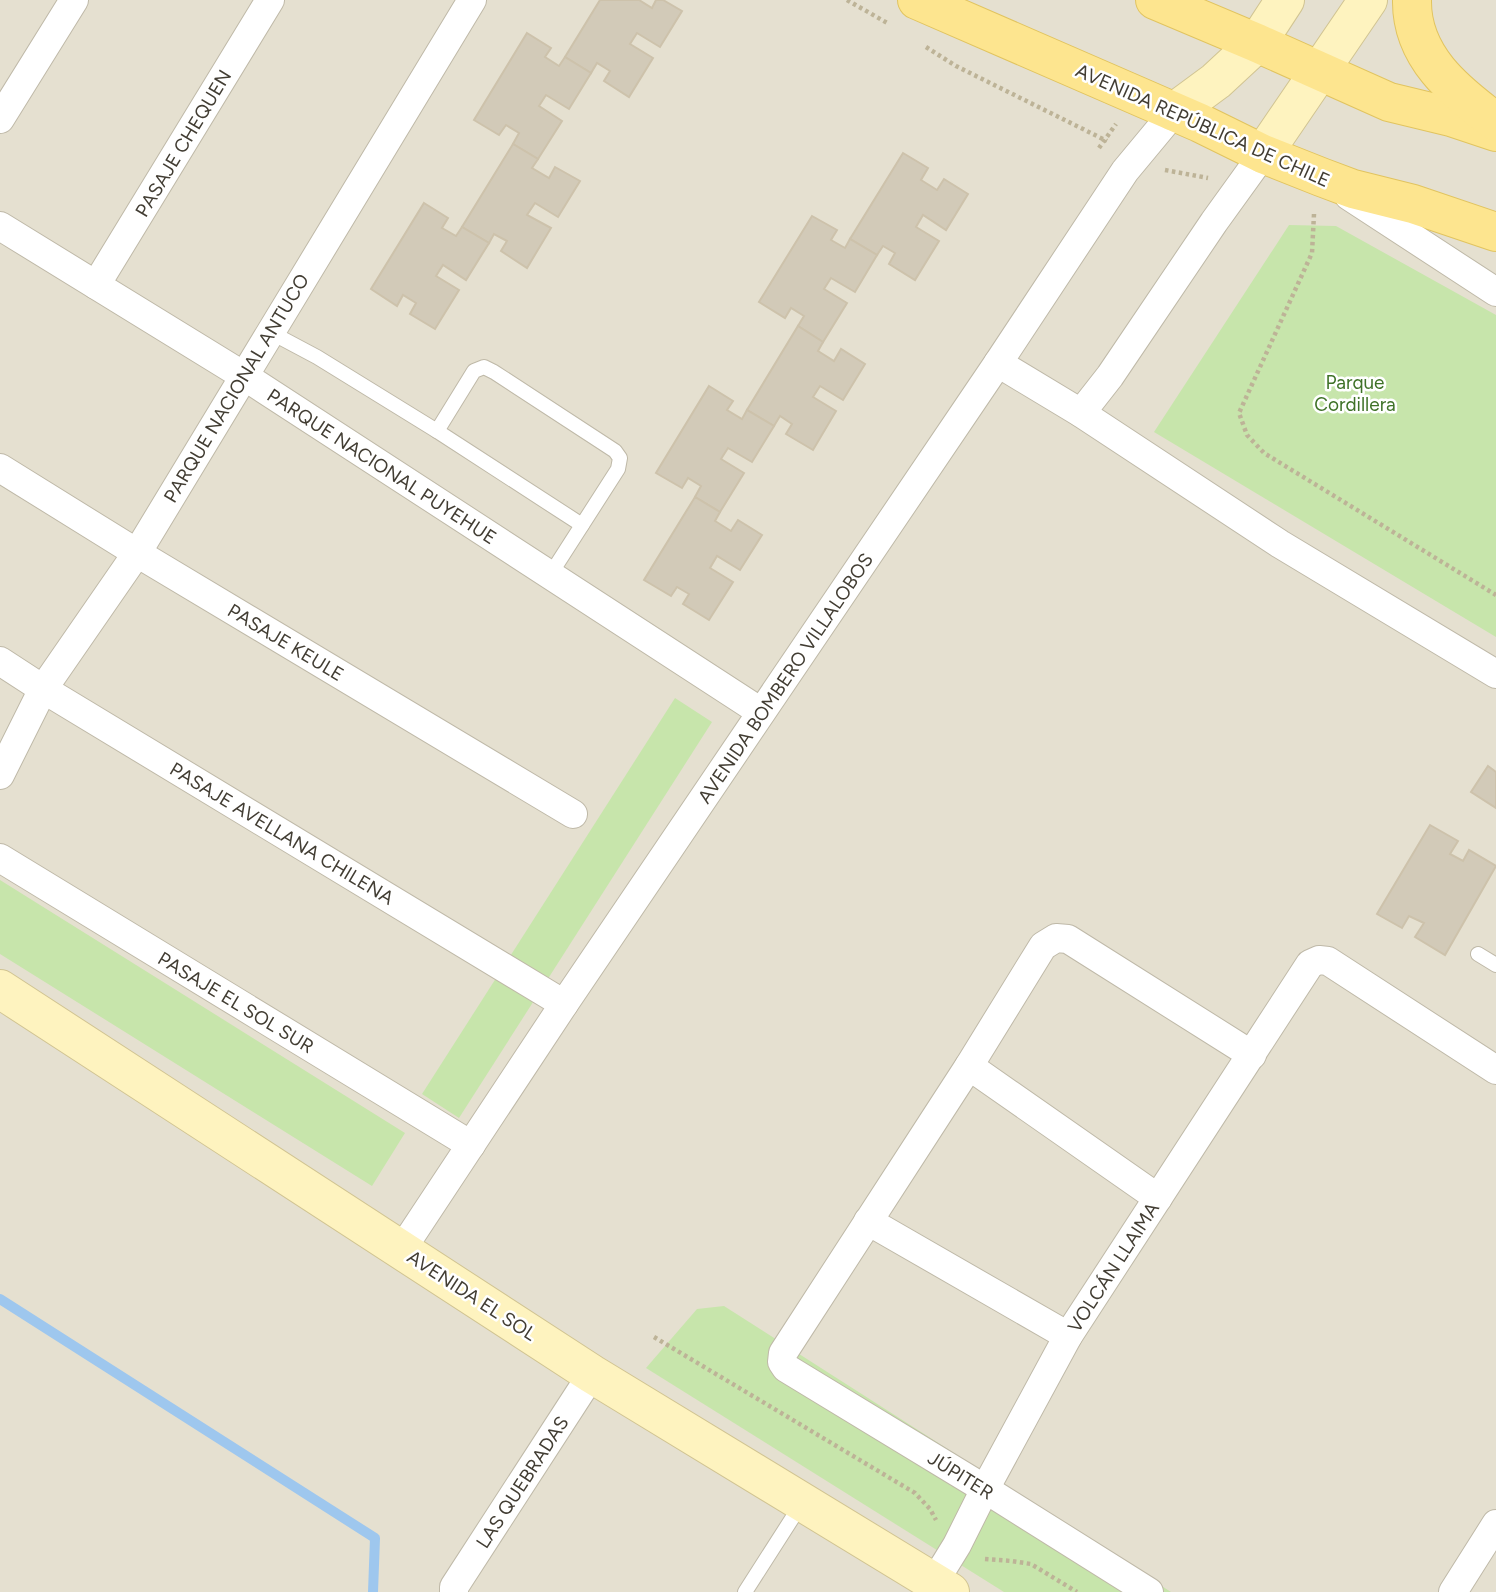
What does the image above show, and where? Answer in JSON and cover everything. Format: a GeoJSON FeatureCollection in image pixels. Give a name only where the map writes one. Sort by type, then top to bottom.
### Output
{"type":"FeatureCollection","features":[{"type":"Feature","properties":{"kind":"main road","name":"AVENIDA REPÚBLICA DE CHILE"},"geometry":{"type":"LineString","coordinates":[[917,0],[1174,112],[1263,154],[1353,189],[1413,204],[1496,232]]}},
{"type":"Feature","properties":{"kind":"main road"},"geometry":{"type":"LineString","coordinates":[[1155,0],[1389,102],[1451,117],[1496,132]]}},
{"type":"Feature","properties":{"kind":"main road"},"geometry":{"type":"LineString","coordinates":[[1412,0],[1416,34],[1427,57],[1468,101],[1496,122]]}},
{"type":"Feature","properties":{"kind":"street"},"geometry":{"type":"LineString","coordinates":[[0,119],[74,0]]}},
{"type":"Feature","properties":{"kind":"street","name":"PASAJE CHEQUEN"},"geometry":{"type":"LineString","coordinates":[[96,285],[270,0]]}},
{"type":"Feature","properties":{"kind":"street","name":"PARQUE NACIONAL ANTUCO"},"geometry":{"type":"LineString","coordinates":[[0,775],[43,689],[136,553],[472,0]]}},
{"type":"Feature","properties":{"kind":"street"},"geometry":{"type":"LineString","coordinates":[[1174,112],[1216,82],[1257,43],[1285,0]]}},
{"type":"Feature","properties":{"kind":"street"},"geometry":{"type":"LineString","coordinates":[[1080,413],[1110,376],[1368,0]]}},
{"type":"Feature","properties":{"kind":"street","name":"AVENIDA BOMBERO VILLALOBOS"},"geometry":{"type":"LineString","coordinates":[[402,1249],[1125,171],[1174,112]]}},
{"type":"Feature","properties":{"kind":"street"},"geometry":{"type":"LineString","coordinates":[[1321,177],[1496,292]]}},
{"type":"Feature","properties":{"kind":"street","name":"PARQUE NACIONAL PUYEHUE"},"geometry":{"type":"LineString","coordinates":[[0,226],[244,376],[761,712]]}},
{"type":"Feature","properties":{"kind":"street"},"geometry":{"type":"LineString","coordinates":[[998,362],[1280,544],[1496,674]]}},
{"type":"Feature","properties":{"kind":"street","name":"PASAJE KEULE"},"geometry":{"type":"LineString","coordinates":[[0,468],[136,553],[573,814]]}},
{"type":"Feature","properties":{"kind":"street","name":"PASAJE AVELLANA CHILENA"},"geometry":{"type":"LineString","coordinates":[[0,661],[564,1004]]}},
{"type":"Feature","properties":{"kind":"street","name":"PASAJE EL SOL SUR"},"geometry":{"type":"LineString","coordinates":[[0,858],[471,1145]]}},
{"type":"Feature","properties":{"kind":"street"},"geometry":{"type":"LineString","coordinates":[[1068,1336],[868,1221],[1043,946],[1056,938],[1068,939],[1252,1055]]}},
{"type":"Feature","properties":{"kind":"street","name":"VOLCÁN LLAIMA"},"geometry":{"type":"LineString","coordinates":[[937,1589],[985,1489],[1068,1336],[1310,964],[1319,960],[1328,961],[1496,1069]]}},
{"type":"Feature","properties":{"kind":"street","name":"AVENIDA EL SOL"},"geometry":{"type":"LineString","coordinates":[[0,989],[592,1374],[803,1502],[937,1589]]}},
{"type":"Feature","properties":{"kind":"street"},"geometry":{"type":"LineString","coordinates":[[969,1066],[1158,1198]]}},
{"type":"Feature","properties":{"kind":"street","name":"JÚPITER"},"geometry":{"type":"LineString","coordinates":[[868,1221],[783,1353],[782,1362],[786,1368],[1149,1592]]}},
{"type":"Feature","properties":{"kind":"street","name":"LAS QUEBRADAS"},"geometry":{"type":"LineString","coordinates":[[454,1592],[454,1587],[592,1374]]}},
{"type":"Feature","properties":{"kind":"street"},"geometry":{"type":"LineString","coordinates":[[1453,1592],[1496,1524]]}},
{"type":"Feature","properties":{"kind":"lane"},"geometry":{"type":"LineString","coordinates":[[270,331],[438,431],[582,525]]}},
{"type":"Feature","properties":{"kind":"lane"},"geometry":{"type":"LineString","coordinates":[[438,431],[474,371],[484,368],[615,451],[621,458],[618,469],[550,575]]}},
{"type":"Feature","properties":{"kind":"lane"},"geometry":{"type":"LineString","coordinates":[[1478,954],[1496,965]]}},
{"type":"Feature","properties":{"kind":"lane"},"geometry":{"type":"LineString","coordinates":[[745,1592],[803,1502]]}},
{"type":"Feature","properties":{"kind":"path"},"geometry":{"type":"LineString","coordinates":[[654,1337],[915,1493],[930,1509],[944,1535],[957,1545],[981,1559],[1031,1564],[1077,1592]]}},
{"type":"Feature","properties":{"kind":"shaded area"},"geometry":{"type":"Polygon","coordinates":[[[0,0],[1496,0],[1496,1592],[0,1592],[0,0]]]}},
{"type":"Feature","properties":{"kind":"green space","name":"Parque Cordillera"},"geometry":{"type":"Polygon","coordinates":[[[1289,225],[1336,226],[1496,315],[1496,637],[1154,432],[1289,225]]]}},
{"type":"Feature","properties":{"kind":"green space"},"geometry":{"type":"Polygon","coordinates":[[[675,698],[712,722],[459,1118],[422,1094],[675,698]]]}},
{"type":"Feature","properties":{"kind":"green space"},"geometry":{"type":"Polygon","coordinates":[[[0,880],[405,1133],[372,1186],[0,954],[0,880]]]}},
{"type":"Feature","properties":{"kind":"green space"},"geometry":{"type":"Polygon","coordinates":[[[724,1306],[1171,1592],[1004,1592],[646,1368],[697,1309],[724,1306]]]}},
{"type":"Feature","properties":{"kind":"building"},"geometry":{"type":"Polygon","coordinates":[[[600,0],[639,0],[652,8],[656,0],[663,0],[682,11],[660,47],[637,33],[630,44],[653,58],[629,97],[604,81],[610,71],[597,63],[591,73],[565,57],[600,0]]]}},
{"type":"Feature","properties":{"kind":"building"},"geometry":{"type":"Polygon","coordinates":[[[527,33],[551,48],[545,57],[559,66],[565,57],[591,73],[569,109],[546,95],[539,106],[562,121],[538,159],[513,144],[519,133],[506,125],[499,135],[474,120],[527,33]]]}},
{"type":"Feature","properties":{"kind":"building"},"geometry":{"type":"Polygon","coordinates":[[[513,144],[538,159],[532,168],[549,178],[555,167],[580,181],[558,217],[535,203],[527,215],[551,228],[527,268],[501,251],[507,241],[494,234],[489,243],[462,227],[513,144]]]}},
{"type":"Feature","properties":{"kind":"building"},"geometry":{"type":"Polygon","coordinates":[[[903,153],[928,168],[921,180],[937,190],[944,179],[968,194],[946,230],[923,215],[916,227],[939,241],[915,280],[889,264],[895,253],[883,246],[877,255],[850,239],[903,153]]]}},
{"type":"Feature","properties":{"kind":"building"},"geometry":{"type":"Polygon","coordinates":[[[424,203],[448,218],[442,228],[456,236],[462,227],[489,243],[466,280],[443,265],[436,276],[459,290],[435,329],[410,314],[416,303],[403,295],[397,306],[371,289],[424,203]]]}},
{"type":"Feature","properties":{"kind":"building"},"geometry":{"type":"Polygon","coordinates":[[[812,216],[837,230],[831,240],[845,248],[850,239],[877,255],[855,292],[831,278],[824,289],[847,303],[823,342],[798,326],[804,316],[791,308],[785,318],[759,302],[812,216]]]}},
{"type":"Feature","properties":{"kind":"building"},"geometry":{"type":"Polygon","coordinates":[[[798,326],[823,342],[818,351],[834,361],[841,349],[865,364],[843,400],[820,386],[813,397],[836,411],[813,450],[786,434],[792,424],[780,416],[774,426],[747,410],[798,326]]]}},
{"type":"Feature","properties":{"kind":"building"},"geometry":{"type":"Polygon","coordinates":[[[709,386],[733,401],[727,410],[742,419],[747,410],[774,426],[752,462],[728,448],[721,459],[744,473],[720,512],[695,497],[701,486],[688,478],[682,488],[656,473],[709,386]]]}},
{"type":"Feature","properties":{"kind":"building"},"geometry":{"type":"Polygon","coordinates":[[[695,497],[720,512],[715,521],[731,531],[738,520],[762,535],[740,570],[717,556],[710,568],[733,582],[709,620],[683,604],[689,594],[677,587],[671,596],[644,580],[695,497]]]}},
{"type":"Feature","properties":{"kind":"building"},"geometry":{"type":"Polygon","coordinates":[[[1488,766],[1496,772],[1496,808],[1471,792],[1488,766]]]}},
{"type":"Feature","properties":{"kind":"building"},"geometry":{"type":"Polygon","coordinates":[[[1430,825],[1458,841],[1450,854],[1463,861],[1469,850],[1496,866],[1445,955],[1415,937],[1424,923],[1409,916],[1402,928],[1377,914],[1430,825]]]}},
{"type":"Feature","properties":{"kind":"waterway"},"geometry":{"type":"LineString","coordinates":[[0,1299],[375,1538],[373,1592]]}}]}
